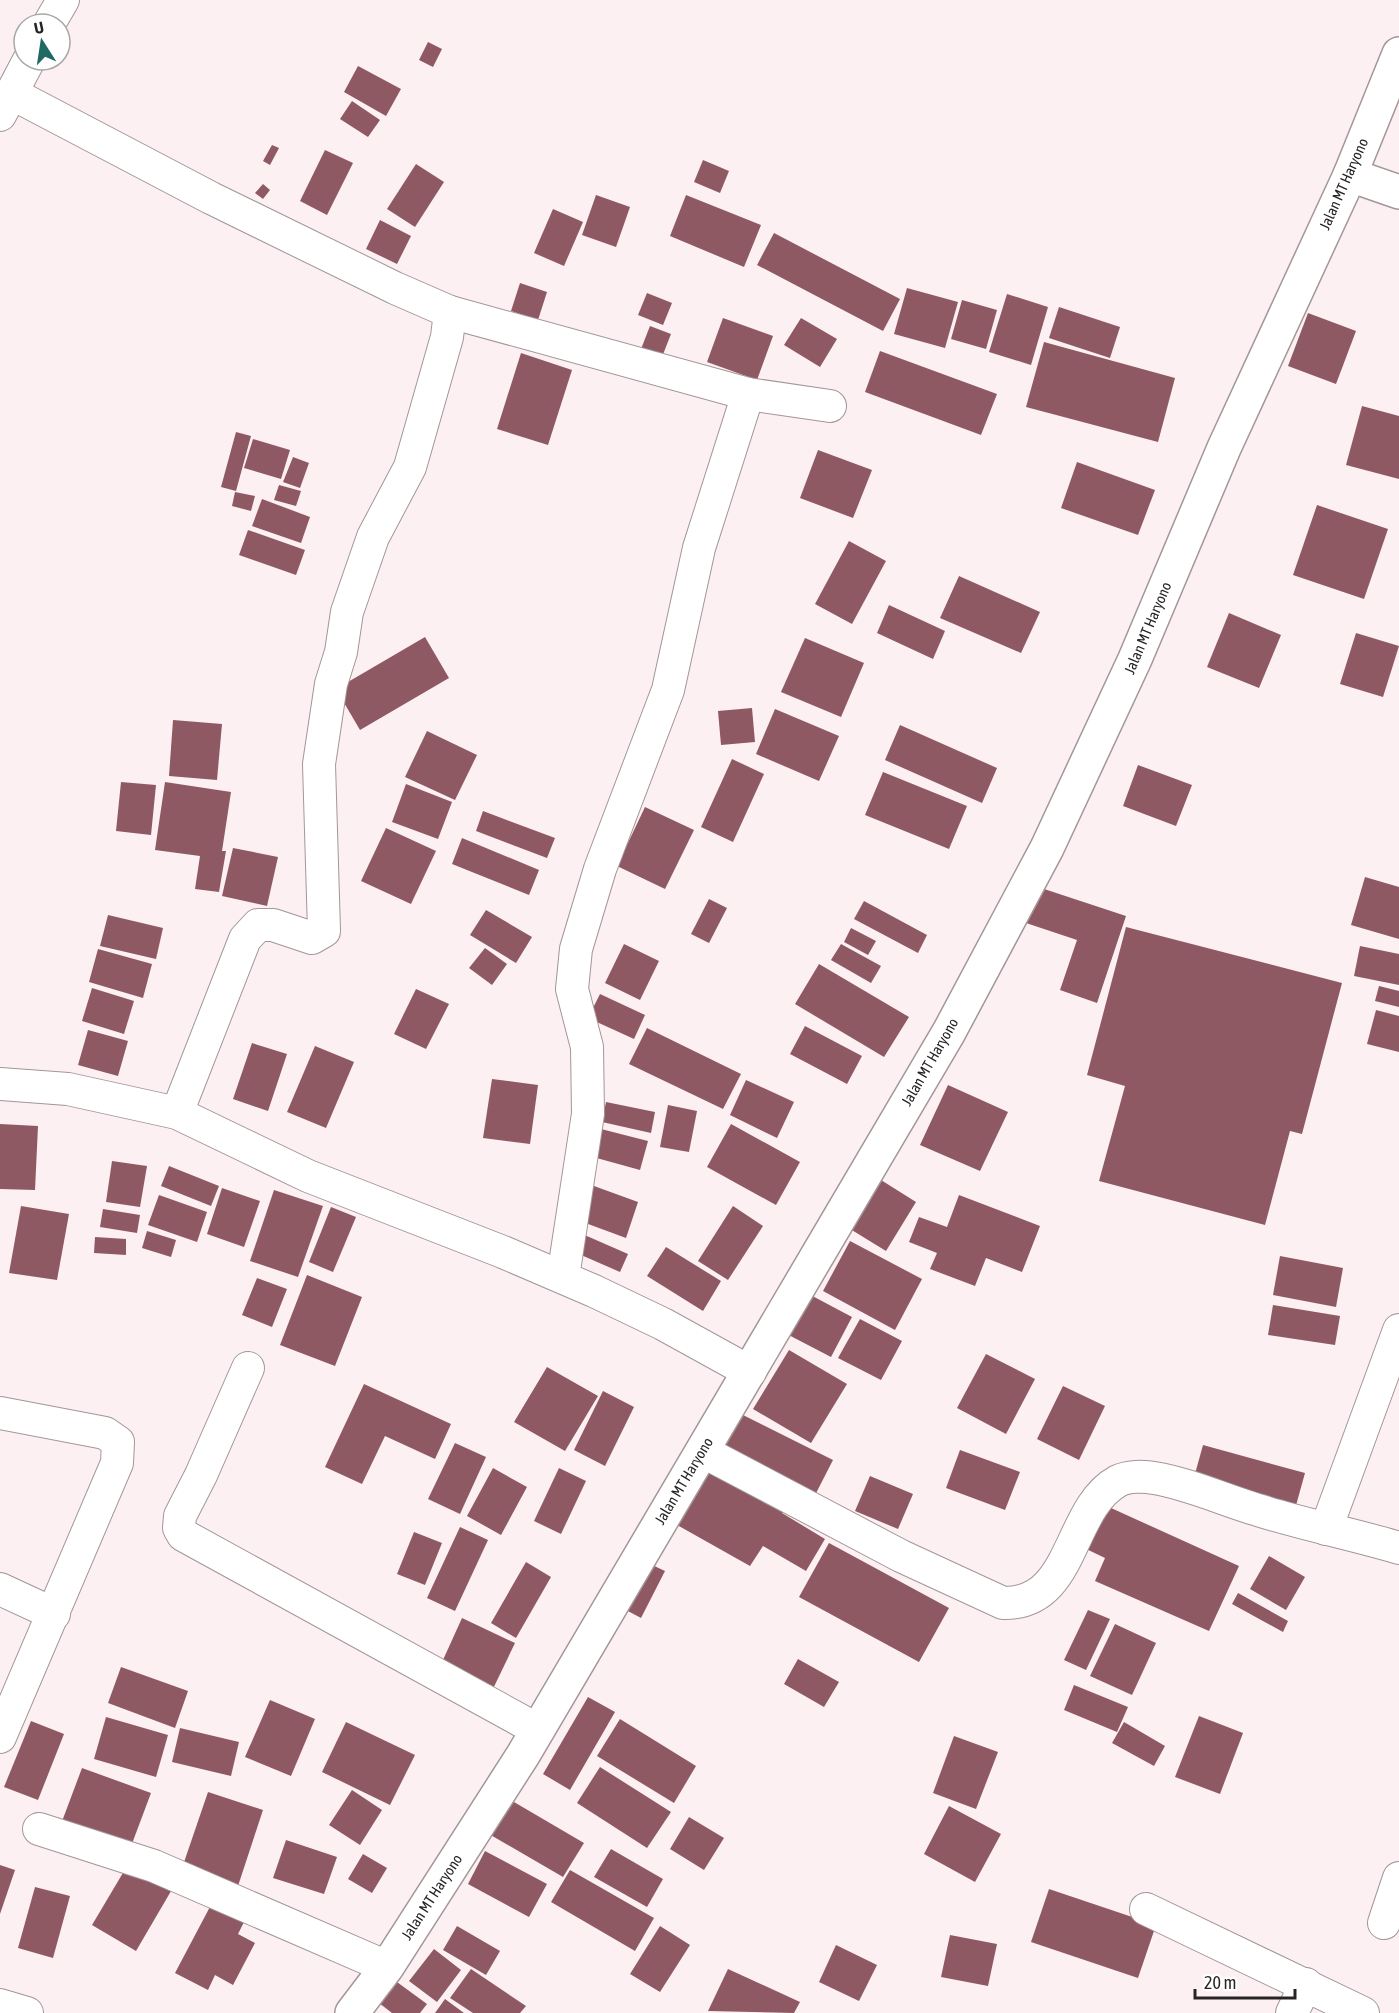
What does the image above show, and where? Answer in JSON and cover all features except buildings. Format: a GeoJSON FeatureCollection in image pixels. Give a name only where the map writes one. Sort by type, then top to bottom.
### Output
{"type":"FeatureCollection","features":[{"type":"Feature","properties":{"kind":"main road","name":"Jalan MT Haryono"},"geometry":{"type":"LineString","coordinates":[[352,2013],[387,1967],[538,1730],[949,1032],[1047,848],[1135,659],[1224,448],[1350,175],[1399,54]]}},
{"type":"Feature","properties":{"kind":"main road"},"geometry":{"type":"LineString","coordinates":[[1350,175],[1399,192]]}},
{"type":"Feature","properties":{"kind":"street"},"geometry":{"type":"LineString","coordinates":[[22,72],[5,104],[211,198],[395,288],[450,312],[748,394],[830,406]]}},
{"type":"Feature","properties":{"kind":"street"},"geometry":{"type":"LineString","coordinates":[[177,1113],[245,939],[258,925],[273,925],[312,938],[324,931],[319,764],[329,694],[341,652],[347,612],[365,558],[373,537],[410,467],[447,337],[450,312]]}},
{"type":"Feature","properties":{"kind":"street"},"geometry":{"type":"LineString","coordinates":[[562,1276],[588,1114],[587,1047],[572,989],[576,949],[600,869],[668,690],[699,548],[748,394]]}},
{"type":"Feature","properties":{"kind":"street"},"geometry":{"type":"LineString","coordinates":[[0,1084],[68,1089],[177,1113],[309,1176],[562,1276],[663,1324],[750,1372]]}},
{"type":"Feature","properties":{"kind":"street"},"geometry":{"type":"LineString","coordinates":[[1326,1529],[1399,1330]]}},
{"type":"Feature","properties":{"kind":"street"},"geometry":{"type":"LineString","coordinates":[[248,1368],[201,1475],[180,1516],[179,1528],[183,1535],[538,1730]]}},
{"type":"Feature","properties":{"kind":"street"},"geometry":{"type":"LineString","coordinates":[[0,1413],[105,1433],[118,1442],[117,1463],[0,1737]]}},
{"type":"Feature","properties":{"kind":"street"},"geometry":{"type":"LineString","coordinates":[[702,1450],[901,1556],[1003,1603],[1020,1603],[1031,1599],[1051,1582],[1094,1505],[1118,1481],[1129,1478],[1152,1478],[1176,1483],[1258,1510],[1399,1548]]}},
{"type":"Feature","properties":{"kind":"street"},"geometry":{"type":"LineString","coordinates":[[0,1589],[54,1614]]}},
{"type":"Feature","properties":{"kind":"street"},"geometry":{"type":"LineString","coordinates":[[39,1829],[154,1866],[387,1967]]}},
{"type":"Feature","properties":{"kind":"street"},"geometry":{"type":"LineString","coordinates":[[1384,1923],[1399,1878]]}},
{"type":"Feature","properties":{"kind":"street"},"geometry":{"type":"LineString","coordinates":[[1146,1909],[1363,2013]]}},
{"type":"Feature","properties":{"kind":"street"},"geometry":{"type":"LineString","coordinates":[[1292,2013],[1306,1984]]}},
{"type":"Feature","properties":{"kind":"street"},"geometry":{"type":"LineString","coordinates":[[0,2005],[27,2013]]}}]}
